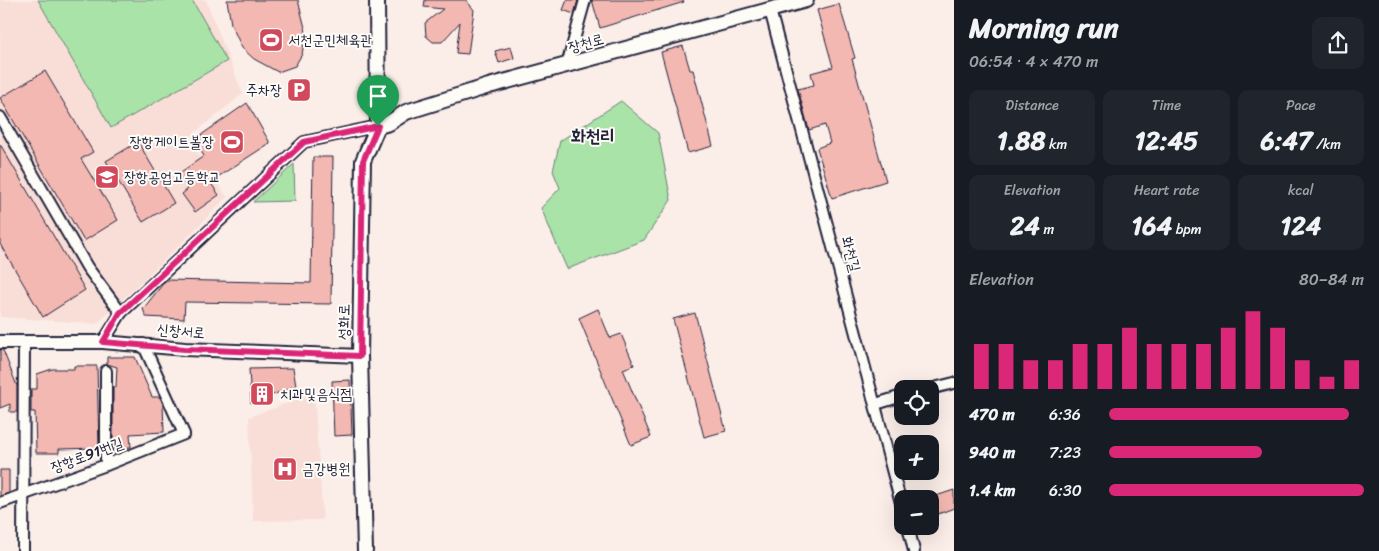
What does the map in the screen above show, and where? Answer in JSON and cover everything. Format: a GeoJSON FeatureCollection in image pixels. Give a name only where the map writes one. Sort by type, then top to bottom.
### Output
{"type":"FeatureCollection","features":[{"type":"Feature","properties":{"kind":"main road","name":"성화로"},"geometry":{"type":"LineString","coordinates":[[365,551],[360,356],[363,161],[378,126],[377,0]]}},
{"type":"Feature","properties":{"kind":"main road","name":"장천로"},"geometry":{"type":"LineString","coordinates":[[378,126],[389,123],[406,112],[488,86],[806,0]]}},
{"type":"Feature","properties":{"kind":"street"},"geometry":{"type":"LineString","coordinates":[[568,65],[585,0]]}},
{"type":"Feature","properties":{"kind":"street","name":"화천길"},"geometry":{"type":"LineString","coordinates":[[770,10],[898,490]]}},
{"type":"Feature","properties":{"kind":"street"},"geometry":{"type":"LineString","coordinates":[[0,117],[87,267],[120,313]]}},
{"type":"Feature","properties":{"kind":"street"},"geometry":{"type":"LineString","coordinates":[[103,342],[120,313],[304,142],[378,126]]}},
{"type":"Feature","properties":{"kind":"street","name":"신창서로"},"geometry":{"type":"LineString","coordinates":[[0,342],[103,342],[185,349],[360,356]]}},
{"type":"Feature","properties":{"kind":"street"},"geometry":{"type":"LineString","coordinates":[[23,551],[25,493],[24,343]]}},
{"type":"Feature","properties":{"kind":"street","name":"장항로91번길"},"geometry":{"type":"LineString","coordinates":[[0,503],[106,465],[184,434],[143,344]]}},
{"type":"Feature","properties":{"kind":"street"},"geometry":{"type":"LineString","coordinates":[[106,371],[106,465]]}},
{"type":"Feature","properties":{"kind":"street"},"geometry":{"type":"LineString","coordinates":[[939,386],[954,382]]}},
{"type":"Feature","properties":{"kind":"street"},"geometry":{"type":"LineString","coordinates":[[876,404],[894,398]]}},
{"type":"Feature","properties":{"kind":"street"},"geometry":{"type":"LineString","coordinates":[[910,535],[914,551]]}},
{"type":"Feature","properties":{"kind":"shaded area","name":"장항공업고등학교"},"geometry":{"type":"Polygon","coordinates":[[[0,0],[206,0],[243,94],[188,138],[227,197],[97,324],[0,317],[0,0]]]}},
{"type":"Feature","properties":{"kind":"shaded area","name":"금강병원"},"geometry":{"type":"Polygon","coordinates":[[[314,391],[323,520],[253,521],[249,417],[304,397],[314,391]]]}},
{"type":"Feature","properties":{"kind":"green space"},"geometry":{"type":"Polygon","coordinates":[[[38,0],[192,0],[227,61],[111,128],[38,0]]]}},
{"type":"Feature","properties":{"kind":"green space"},"geometry":{"type":"Polygon","coordinates":[[[621,101],[658,133],[671,200],[644,240],[567,269],[541,208],[560,188],[553,171],[560,141],[621,101]]]}},
{"type":"Feature","properties":{"kind":"green space"},"geometry":{"type":"Polygon","coordinates":[[[294,164],[295,201],[253,202],[294,164]]]}},
{"type":"Feature","properties":{"kind":"building","name":"서천군민체육관"},"geometry":{"type":"Polygon","coordinates":[[[227,0],[298,0],[306,32],[302,54],[295,66],[278,72],[254,59],[242,48],[231,24],[227,0]]]}},
{"type":"Feature","properties":{"kind":"building"},"geometry":{"type":"Polygon","coordinates":[[[425,0],[466,0],[474,10],[468,54],[456,53],[460,22],[442,42],[433,42],[426,36],[425,23],[443,9],[424,7],[425,0]]]}},
{"type":"Feature","properties":{"kind":"building"},"geometry":{"type":"Polygon","coordinates":[[[567,0],[578,0],[574,14],[563,10],[567,0]]]}},
{"type":"Feature","properties":{"kind":"building"},"geometry":{"type":"Polygon","coordinates":[[[592,0],[683,0],[684,2],[600,28],[592,0]]]}},
{"type":"Feature","properties":{"kind":"building"},"geometry":{"type":"Polygon","coordinates":[[[839,4],[855,58],[852,59],[886,181],[832,198],[817,148],[830,143],[825,125],[809,130],[798,89],[814,85],[811,73],[833,67],[817,10],[839,4]]]}},
{"type":"Feature","properties":{"kind":"building"},"geometry":{"type":"Polygon","coordinates":[[[683,46],[690,70],[693,70],[713,146],[688,153],[661,52],[683,46]]]}},
{"type":"Feature","properties":{"kind":"building"},"geometry":{"type":"Polygon","coordinates":[[[511,47],[514,58],[499,63],[495,51],[511,47]]]}},
{"type":"Feature","properties":{"kind":"building"},"geometry":{"type":"Polygon","coordinates":[[[45,71],[93,152],[81,159],[118,220],[84,241],[0,98],[45,71]]]}},
{"type":"Feature","properties":{"kind":"building","name":"장항게이트볼장"},"geometry":{"type":"Polygon","coordinates":[[[247,103],[270,143],[210,182],[219,195],[195,212],[182,194],[188,189],[178,174],[204,156],[194,140],[247,103]]]}},
{"type":"Feature","properties":{"kind":"building"},"geometry":{"type":"Polygon","coordinates":[[[138,142],[174,203],[143,222],[106,161],[138,142]]]}},
{"type":"Feature","properties":{"kind":"building"},"geometry":{"type":"Polygon","coordinates":[[[0,144],[85,290],[43,317],[0,244],[0,144]]]}},
{"type":"Feature","properties":{"kind":"building"},"geometry":{"type":"Polygon","coordinates":[[[313,157],[333,157],[331,304],[185,302],[184,319],[146,317],[143,309],[166,280],[311,283],[313,157]]]}},
{"type":"Feature","properties":{"kind":"building"},"geometry":{"type":"Polygon","coordinates":[[[598,309],[610,338],[621,334],[634,365],[623,369],[651,437],[631,445],[579,318],[598,309]]]}},
{"type":"Feature","properties":{"kind":"building"},"geometry":{"type":"Polygon","coordinates":[[[695,313],[726,431],[704,437],[673,319],[695,313]]]}},
{"type":"Feature","properties":{"kind":"building"},"geometry":{"type":"Polygon","coordinates":[[[0,350],[3,350],[17,386],[17,412],[10,412],[10,404],[0,408],[0,350]]]}},
{"type":"Feature","properties":{"kind":"building"},"geometry":{"type":"Polygon","coordinates":[[[107,357],[135,357],[152,397],[160,397],[163,404],[164,432],[130,434],[131,447],[113,448],[113,387],[116,387],[117,367],[107,364],[107,357]]]}},
{"type":"Feature","properties":{"kind":"building"},"geometry":{"type":"Polygon","coordinates":[[[74,366],[97,366],[99,448],[59,449],[59,453],[36,453],[35,412],[31,412],[31,389],[37,389],[37,374],[52,369],[74,369],[74,366]]]}},
{"type":"Feature","properties":{"kind":"building","name":"치과및음식점"},"geometry":{"type":"Polygon","coordinates":[[[293,368],[296,386],[251,403],[249,369],[293,368]]]}},
{"type":"Feature","properties":{"kind":"building"},"geometry":{"type":"Polygon","coordinates":[[[350,380],[352,435],[334,436],[332,381],[350,380]]]}},
{"type":"Feature","properties":{"kind":"building"},"geometry":{"type":"Polygon","coordinates":[[[0,470],[9,470],[9,493],[0,496],[0,470]]]}},
{"type":"Feature","properties":{"kind":"building"},"geometry":{"type":"Polygon","coordinates":[[[954,490],[954,508],[939,514],[939,495],[954,490]]]}},
{"type":"Feature","properties":{"kind":"place","name":"서천군민체육관"},"geometry":{"type":"Point","coordinates":[271,40]}},
{"type":"Feature","properties":{"kind":"place","name":"주차장"},"geometry":{"type":"Point","coordinates":[299,90]}},
{"type":"Feature","properties":{"kind":"place","name":"장항게이트볼장"},"geometry":{"type":"Point","coordinates":[232,142]}},
{"type":"Feature","properties":{"kind":"place","name":"장항공업고등학교"},"geometry":{"type":"Point","coordinates":[107,177]}},
{"type":"Feature","properties":{"kind":"place","name":"치과및음식점"},"geometry":{"type":"Point","coordinates":[262,394]}},
{"type":"Feature","properties":{"kind":"place","name":"금강병원"},"geometry":{"type":"Point","coordinates":[285,469]}},
{"type":"Feature","properties":{"kind":"district","name":"화천리"},"geometry":{"type":"Point","coordinates":[593,136]}},
{"type":"Feature","properties":{"kind":"route"},"geometry":{"type":"LineString","coordinates":[[378,126],[363,161],[360,356],[185,349],[103,342],[120,313],[304,142],[378,126]]}}]}
